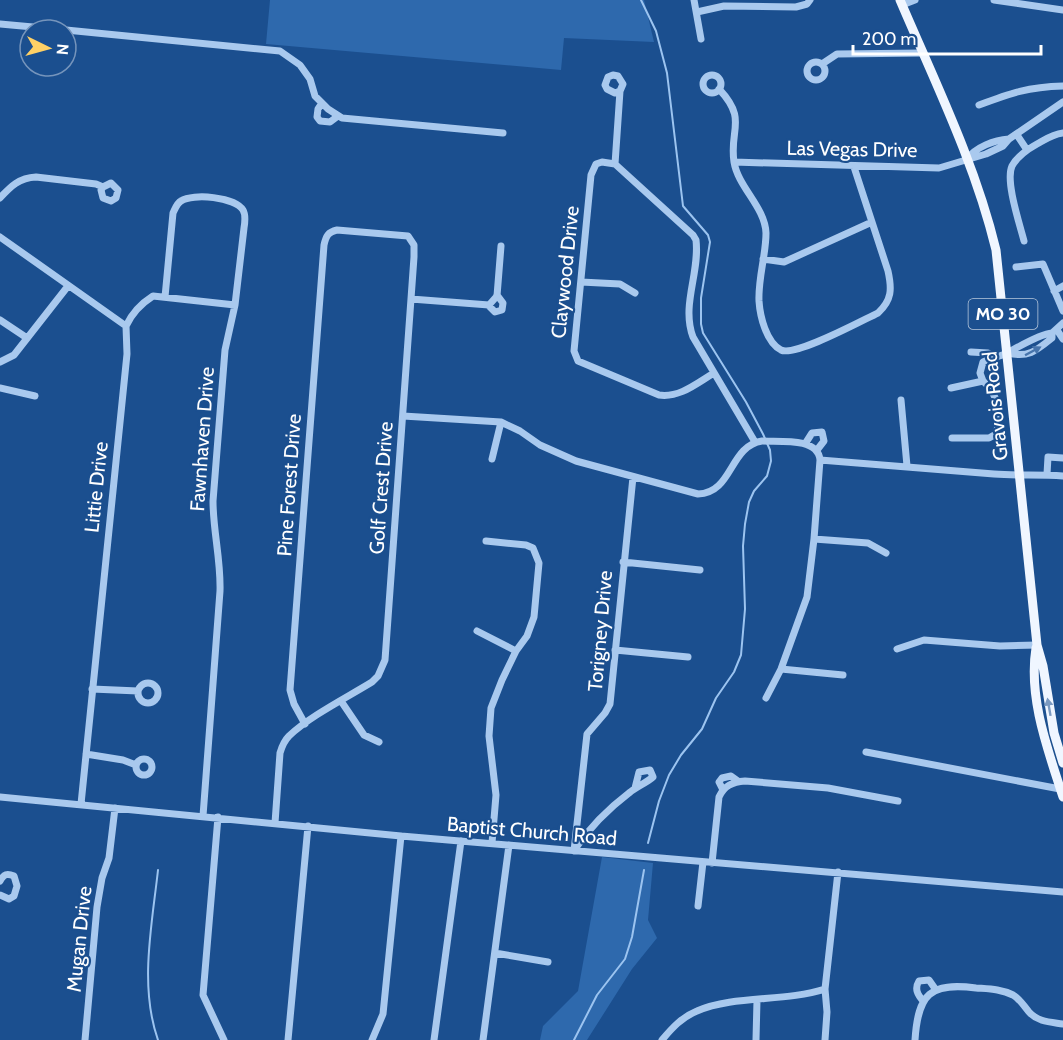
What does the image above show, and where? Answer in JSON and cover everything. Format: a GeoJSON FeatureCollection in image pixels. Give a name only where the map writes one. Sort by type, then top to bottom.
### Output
{"type":"FeatureCollection","features":[{"type":"Feature","properties":{"kind":"main road","name":"Gravois Road"},"geometry":{"type":"LineString","coordinates":[[901,3],[967,159],[996,250],[1037,645],[1043,666],[1053,728],[1061,748],[1063,763]]}},
{"type":"Feature","properties":{"kind":"main road","name":"Gravois Road"},"geometry":{"type":"LineString","coordinates":[[1037,645],[1034,673],[1039,710],[1048,751],[1062,793]]}},
{"type":"Feature","properties":{"kind":"main road"},"geometry":{"type":"LineString","coordinates":[[1053,728],[1063,735]]}},
{"type":"Feature","properties":{"kind":"street"},"geometry":{"type":"LineString","coordinates":[[694,0],[701,39]]}},
{"type":"Feature","properties":{"kind":"street"},"geometry":{"type":"LineString","coordinates":[[697,12],[724,6],[796,7],[807,4],[810,0]]}},
{"type":"Feature","properties":{"kind":"street"},"geometry":{"type":"LineString","coordinates":[[901,3],[915,0]]}},
{"type":"Feature","properties":{"kind":"street"},"geometry":{"type":"LineString","coordinates":[[994,0],[1063,10]]}},
{"type":"Feature","properties":{"kind":"street"},"geometry":{"type":"LineString","coordinates":[[0,24],[18,26]]}},
{"type":"Feature","properties":{"kind":"street"},"geometry":{"type":"LineString","coordinates":[[78,31],[280,51],[300,65],[310,79],[315,96],[338,116],[502,133]]}},
{"type":"Feature","properties":{"kind":"street"},"geometry":{"type":"LineString","coordinates":[[822,64],[837,54],[923,53]]}},
{"type":"Feature","properties":{"kind":"street"},"geometry":{"type":"LineString","coordinates":[[979,105],[1025,89],[1063,86]]}},
{"type":"Feature","properties":{"kind":"street"},"geometry":{"type":"LineString","coordinates":[[719,89],[731,102],[736,116],[734,162],[761,215],[766,231],[759,300],[761,315],[772,342],[781,350],[804,348],[878,313],[888,304],[891,287],[854,167]]}},
{"type":"Feature","properties":{"kind":"street"},"geometry":{"type":"LineString","coordinates":[[620,91],[615,164],[696,240],[688,313],[689,325],[693,337],[714,374],[758,441]]}},
{"type":"Feature","properties":{"kind":"street","name":"Las Vegas Drive"},"geometry":{"type":"LineString","coordinates":[[734,162],[939,168],[967,159],[975,150],[1009,140],[1063,102]]}},
{"type":"Feature","properties":{"kind":"street"},"geometry":{"type":"LineString","coordinates":[[322,103],[317,117],[320,121],[330,122],[338,116]]}},
{"type":"Feature","properties":{"kind":"street"},"geometry":{"type":"LineString","coordinates":[[1024,242],[1010,175],[1012,167],[1027,150],[1053,135],[1063,133]]}},
{"type":"Feature","properties":{"kind":"street"},"geometry":{"type":"LineString","coordinates":[[1017,135],[1027,150]]}},
{"type":"Feature","properties":{"kind":"street","name":"Claywood Drive"},"geometry":{"type":"LineString","coordinates":[[615,164],[602,162],[596,164],[593,169],[574,351],[578,361],[666,396],[677,395],[714,374]]}},
{"type":"Feature","properties":{"kind":"street"},"geometry":{"type":"LineString","coordinates":[[0,198],[12,184],[27,177],[96,184],[103,187]]}},
{"type":"Feature","properties":{"kind":"street","name":"Fawnhaven Drive"},"geometry":{"type":"LineString","coordinates":[[165,297],[173,213],[176,206],[181,201],[193,197],[233,201],[242,208],[245,215],[235,305],[225,350],[213,501],[220,591],[203,816]]}},
{"type":"Feature","properties":{"kind":"street"},"geometry":{"type":"LineString","coordinates":[[763,259],[784,262],[872,222]]}},
{"type":"Feature","properties":{"kind":"street","name":"Golf Crest Drive"},"geometry":{"type":"LineString","coordinates":[[275,823],[280,753],[288,737],[378,676],[385,660],[414,245],[408,236],[336,230],[325,237],[324,245]]}},
{"type":"Feature","properties":{"kind":"street"},"geometry":{"type":"LineString","coordinates":[[0,237],[46,267],[68,286],[126,326],[146,300],[153,296],[235,305]]}},
{"type":"Feature","properties":{"kind":"street","name":"Pine Forest Drive"},"geometry":{"type":"LineString","coordinates":[[305,724],[294,705],[290,690],[324,245]]}},
{"type":"Feature","properties":{"kind":"street"},"geometry":{"type":"LineString","coordinates":[[411,299],[488,305],[497,295],[501,246]]}},
{"type":"Feature","properties":{"kind":"street"},"geometry":{"type":"LineString","coordinates":[[1016,267],[1043,264],[1063,311]]}},
{"type":"Feature","properties":{"kind":"street"},"geometry":{"type":"LineString","coordinates":[[581,282],[620,284],[635,293]]}},
{"type":"Feature","properties":{"kind":"street"},"geometry":{"type":"LineString","coordinates":[[0,362],[14,355],[68,286]]}},
{"type":"Feature","properties":{"kind":"street"},"geometry":{"type":"LineString","coordinates":[[1054,291],[1063,286]]}},
{"type":"Feature","properties":{"kind":"street"},"geometry":{"type":"LineString","coordinates":[[488,305],[495,312],[502,310],[503,303],[497,295]]}},
{"type":"Feature","properties":{"kind":"street"},"geometry":{"type":"LineString","coordinates":[[0,321],[27,338]]}},
{"type":"Feature","properties":{"kind":"street"},"geometry":{"type":"LineString","coordinates":[[1008,353],[1022,356],[1038,350],[1052,338],[1063,323]]}},
{"type":"Feature","properties":{"kind":"street","name":"Littie Drive"},"geometry":{"type":"LineString","coordinates":[[81,804],[127,354],[126,326]]}},
{"type":"Feature","properties":{"kind":"street"},"geometry":{"type":"LineString","coordinates":[[952,438],[990,438],[996,434],[998,427],[996,399],[980,373],[983,362],[1008,353],[1020,344],[1058,331]]}},
{"type":"Feature","properties":{"kind":"street"},"geometry":{"type":"LineString","coordinates":[[1058,331],[1063,339]]}},
{"type":"Feature","properties":{"kind":"street"},"geometry":{"type":"LineString","coordinates":[[971,352],[988,353],[993,357]]}},
{"type":"Feature","properties":{"kind":"street"},"geometry":{"type":"LineString","coordinates":[[951,388],[983,381]]}},
{"type":"Feature","properties":{"kind":"street"},"geometry":{"type":"LineString","coordinates":[[0,388],[35,396]]}},
{"type":"Feature","properties":{"kind":"street"},"geometry":{"type":"LineString","coordinates":[[901,400],[907,466]]}},
{"type":"Feature","properties":{"kind":"street"},"geometry":{"type":"LineString","coordinates":[[403,416],[501,423],[520,431],[540,445],[576,461],[698,494],[708,494],[719,488],[738,458],[758,441],[805,444],[817,450],[820,460],[807,597],[781,669],[766,698]]}},
{"type":"Feature","properties":{"kind":"street"},"geometry":{"type":"LineString","coordinates":[[492,459],[501,423]]}},
{"type":"Feature","properties":{"kind":"street"},"geometry":{"type":"LineString","coordinates":[[805,444],[812,433],[822,432],[824,439],[817,450]]}},
{"type":"Feature","properties":{"kind":"street"},"geometry":{"type":"LineString","coordinates":[[1047,474],[1048,457],[1063,459]]}},
{"type":"Feature","properties":{"kind":"street"},"geometry":{"type":"LineString","coordinates":[[820,460],[1020,476],[1047,474],[1063,476]]}},
{"type":"Feature","properties":{"kind":"street","name":"Torigney Drive"},"geometry":{"type":"LineString","coordinates":[[574,851],[585,742],[587,734],[610,704],[633,477]]}},
{"type":"Feature","properties":{"kind":"street"},"geometry":{"type":"LineString","coordinates":[[814,539],[868,543],[886,554]]}},
{"type":"Feature","properties":{"kind":"street"},"geometry":{"type":"LineString","coordinates":[[486,541],[526,545],[533,548],[539,563],[534,616],[527,636],[516,651],[502,680],[492,708],[489,736],[496,795],[492,843]]}},
{"type":"Feature","properties":{"kind":"street"},"geometry":{"type":"LineString","coordinates":[[623,562],[700,570]]}},
{"type":"Feature","properties":{"kind":"street"},"geometry":{"type":"LineString","coordinates":[[477,631],[516,651]]}},
{"type":"Feature","properties":{"kind":"street"},"geometry":{"type":"LineString","coordinates":[[897,649],[924,640],[1000,646],[1037,645]]}},
{"type":"Feature","properties":{"kind":"street"},"geometry":{"type":"LineString","coordinates":[[615,650],[688,657]]}},
{"type":"Feature","properties":{"kind":"street"},"geometry":{"type":"LineString","coordinates":[[781,669],[843,675]]}},
{"type":"Feature","properties":{"kind":"street"},"geometry":{"type":"LineString","coordinates":[[92,689],[138,691]]}},
{"type":"Feature","properties":{"kind":"street"},"geometry":{"type":"LineString","coordinates":[[342,701],[364,735],[379,742]]}},
{"type":"Feature","properties":{"kind":"street"},"geometry":{"type":"LineString","coordinates":[[1048,751],[1061,748]]}},
{"type":"Feature","properties":{"kind":"street"},"geometry":{"type":"LineString","coordinates":[[866,752],[1062,793]]}},
{"type":"Feature","properties":{"kind":"street"},"geometry":{"type":"LineString","coordinates":[[86,754],[114,758],[136,765]]}},
{"type":"Feature","properties":{"kind":"street"},"geometry":{"type":"LineString","coordinates":[[712,863],[717,806],[723,790],[738,782],[828,788],[898,801]]}},
{"type":"Feature","properties":{"kind":"street"},"geometry":{"type":"LineString","coordinates":[[574,851],[598,820],[635,788]]}},
{"type":"Feature","properties":{"kind":"street","name":"Baptist Church Road"},"geometry":{"type":"LineString","coordinates":[[0,797],[401,836],[1063,892]]}},
{"type":"Feature","properties":{"kind":"street","name":"Mugan Drive"},"geometry":{"type":"LineString","coordinates":[[85,1040],[97,907],[102,878],[109,858],[115,808]]}},
{"type":"Feature","properties":{"kind":"street"},"geometry":{"type":"LineString","coordinates":[[218,817],[203,995],[224,1040]]}},
{"type":"Feature","properties":{"kind":"street"},"geometry":{"type":"LineString","coordinates":[[288,1040],[308,826]]}},
{"type":"Feature","properties":{"kind":"street"},"geometry":{"type":"LineString","coordinates":[[372,1040],[383,1014],[401,836]]}},
{"type":"Feature","properties":{"kind":"street"},"geometry":{"type":"LineString","coordinates":[[434,1040],[461,841]]}},
{"type":"Feature","properties":{"kind":"street"},"geometry":{"type":"LineString","coordinates":[[483,1040],[509,845]]}},
{"type":"Feature","properties":{"kind":"street"},"geometry":{"type":"LineString","coordinates":[[698,906],[702,862]]}},
{"type":"Feature","properties":{"kind":"street"},"geometry":{"type":"LineString","coordinates":[[825,1040],[827,1012],[825,989],[838,872]]}},
{"type":"Feature","properties":{"kind":"street"},"geometry":{"type":"LineString","coordinates":[[0,880],[9,873],[14,876],[17,886],[14,896],[9,899],[0,895]]}},
{"type":"Feature","properties":{"kind":"street"},"geometry":{"type":"LineString","coordinates":[[495,953],[548,962]]}},
{"type":"Feature","properties":{"kind":"street"},"geometry":{"type":"LineString","coordinates":[[923,1001],[916,990],[919,981],[929,980],[936,990]]}},
{"type":"Feature","properties":{"kind":"street"},"geometry":{"type":"LineString","coordinates":[[915,1040],[918,1013],[923,1001],[936,990],[956,985],[1000,990],[1017,997],[1037,1019],[1063,1024]]}},
{"type":"Feature","properties":{"kind":"street"},"geometry":{"type":"LineString","coordinates":[[662,1040],[675,1024],[696,1011],[718,1004],[809,994],[825,989]]}},
{"type":"Feature","properties":{"kind":"street"},"geometry":{"type":"LineString","coordinates":[[756,1040],[757,1000]]}},
{"type":"Feature","properties":{"kind":"shaded area"},"geometry":{"type":"Polygon","coordinates":[[[270,0],[644,0],[654,42],[564,38],[561,70],[266,44],[270,0]]]}},
{"type":"Feature","properties":{"kind":"shaded area"},"geometry":{"type":"Polygon","coordinates":[[[602,857],[653,863],[648,920],[657,938],[632,969],[587,1040],[540,1040],[543,1026],[578,991],[602,857]]]}},
{"type":"Feature","properties":{"kind":"waterway"},"geometry":{"type":"LineString","coordinates":[[641,0],[656,31],[667,73],[683,206],[708,235],[710,242],[701,298],[703,333],[746,402],[770,450],[771,461],[767,476],[754,491],[749,502],[745,524],[743,546],[745,609],[741,655],[734,672],[716,698],[702,729],[681,755],[669,775],[659,801],[648,843]]}},
{"type":"Feature","properties":{"kind":"waterway"},"geometry":{"type":"LineString","coordinates":[[158,870],[150,934],[148,977],[152,1019],[158,1040]]}},
{"type":"Feature","properties":{"kind":"waterway"},"geometry":{"type":"LineString","coordinates":[[574,1040],[597,995],[625,959],[632,937],[644,870]]}}]}
